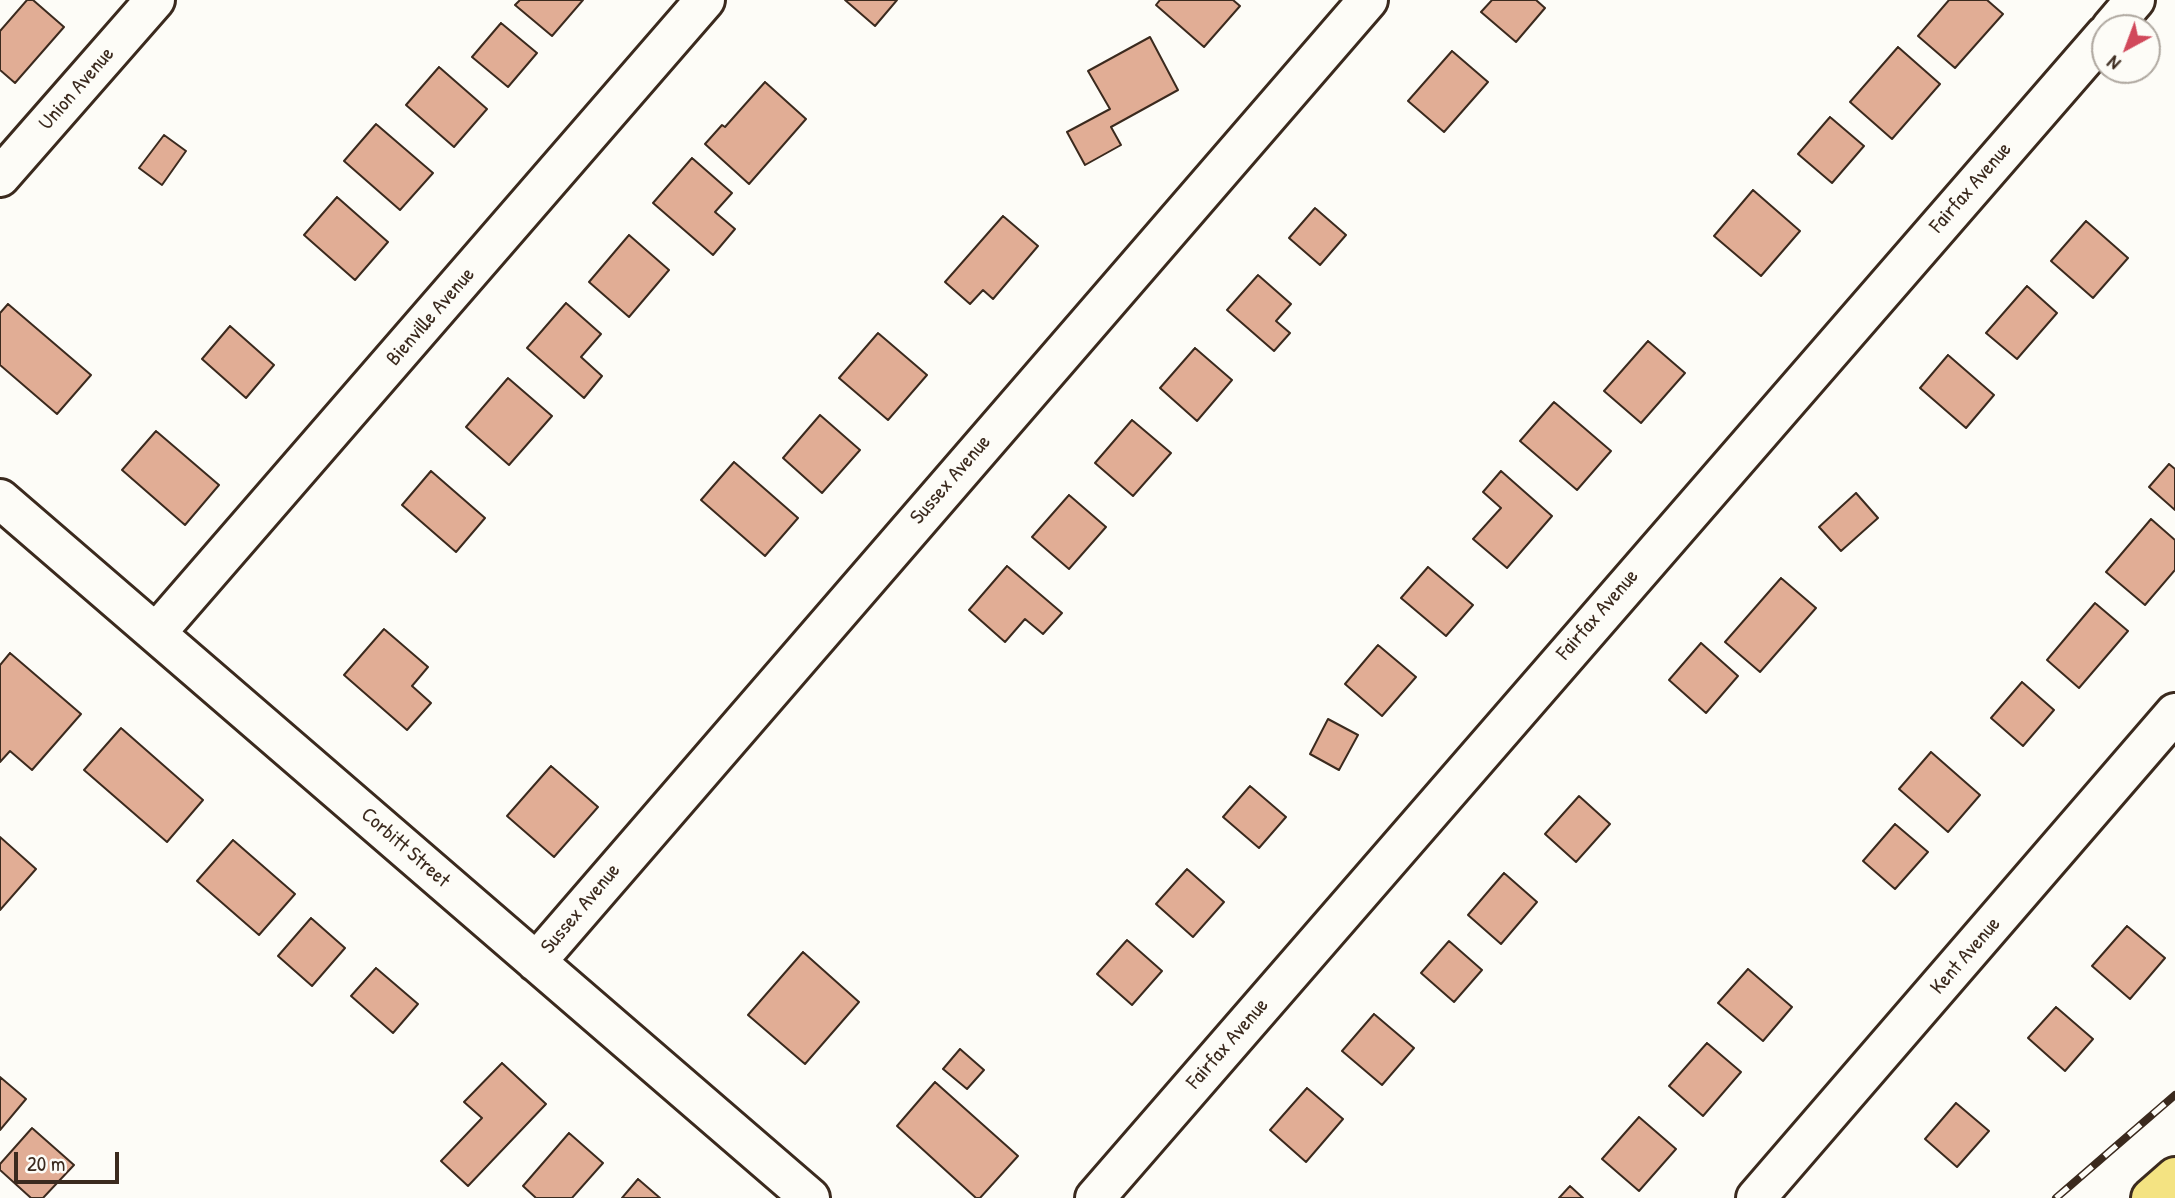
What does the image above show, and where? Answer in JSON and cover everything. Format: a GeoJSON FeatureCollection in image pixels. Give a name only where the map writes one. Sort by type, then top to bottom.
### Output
{"type":"FeatureCollection","features":[{"type":"Feature","properties":{"kind":"main road"},"geometry":{"type":"LineString","coordinates":[[2151,1198],[2175,1177]]}},
{"type":"Feature","properties":{"kind":"street","name":"Union Avenue"},"geometry":{"type":"LineString","coordinates":[[0,177],[155,0]]}},
{"type":"Feature","properties":{"kind":"street","name":"Bienville Avenue"},"geometry":{"type":"LineString","coordinates":[[156,633],[705,0]]}},
{"type":"Feature","properties":{"kind":"street","name":"Sussex Avenue"},"geometry":{"type":"LineString","coordinates":[[536,962],[1368,0]]}},
{"type":"Feature","properties":{"kind":"street"},"geometry":{"type":"LineString","coordinates":[[2123,14],[2135,0]]}},
{"type":"Feature","properties":{"kind":"street","name":"Fairfax Avenue"},"geometry":{"type":"LineString","coordinates":[[1095,1198],[2091,51]]}},
{"type":"Feature","properties":{"kind":"street","name":"Corbitt Street"},"geometry":{"type":"LineString","coordinates":[[0,499],[810,1198]]}},
{"type":"Feature","properties":{"kind":"street","name":"Kent Avenue"},"geometry":{"type":"LineString","coordinates":[[1756,1198],[2175,713]]}},
{"type":"Feature","properties":{"kind":"building"},"geometry":{"type":"Polygon","coordinates":[[[27,0],[33,0],[64,27],[15,83],[0,70],[0,31],[27,0]]]}},
{"type":"Feature","properties":{"kind":"building"},"geometry":{"type":"Polygon","coordinates":[[[520,0],[583,0],[552,36],[515,5],[520,0]]]}},
{"type":"Feature","properties":{"kind":"building"},"geometry":{"type":"Polygon","coordinates":[[[845,0],[897,0],[875,26],[845,0]]]}},
{"type":"Feature","properties":{"kind":"building"},"geometry":{"type":"Polygon","coordinates":[[[1160,0],[1233,0],[1240,6],[1204,47],[1156,5],[1160,0]]]}},
{"type":"Feature","properties":{"kind":"building"},"geometry":{"type":"Polygon","coordinates":[[[1492,0],[1536,0],[1545,8],[1516,42],[1481,12],[1492,0]]]}},
{"type":"Feature","properties":{"kind":"building"},"geometry":{"type":"Polygon","coordinates":[[[1949,0],[1987,0],[2003,14],[1955,68],[1918,36],[1949,0]]]}},
{"type":"Feature","properties":{"kind":"building"},"geometry":{"type":"Polygon","coordinates":[[[501,23],[537,53],[508,87],[472,57],[501,23]]]}},
{"type":"Feature","properties":{"kind":"building"},"geometry":{"type":"Polygon","coordinates":[[[1150,37],[1178,90],[1111,127],[1121,145],[1085,165],[1067,132],[1110,109],[1088,71],[1150,37]]]}},
{"type":"Feature","properties":{"kind":"building"},"geometry":{"type":"Polygon","coordinates":[[[1898,47],[1940,84],[1892,139],[1850,102],[1898,47]]]}},
{"type":"Feature","properties":{"kind":"building"},"geometry":{"type":"Polygon","coordinates":[[[1452,51],[1488,82],[1444,132],[1408,101],[1452,51]]]}},
{"type":"Feature","properties":{"kind":"building"},"geometry":{"type":"Polygon","coordinates":[[[439,67],[487,109],[454,147],[406,105],[439,67]]]}},
{"type":"Feature","properties":{"kind":"building"},"geometry":{"type":"Polygon","coordinates":[[[765,82],[806,119],[749,184],[705,144],[722,125],[725,127],[765,82]]]}},
{"type":"Feature","properties":{"kind":"building"},"geometry":{"type":"Polygon","coordinates":[[[1830,117],[1864,146],[1832,183],[1798,154],[1830,117]]]}},
{"type":"Feature","properties":{"kind":"building"},"geometry":{"type":"Polygon","coordinates":[[[376,124],[433,173],[400,210],[344,161],[376,124]]]}},
{"type":"Feature","properties":{"kind":"building"},"geometry":{"type":"Polygon","coordinates":[[[164,135],[186,151],[162,185],[139,168],[164,135]]]}},
{"type":"Feature","properties":{"kind":"building"},"geometry":{"type":"Polygon","coordinates":[[[692,158],[732,193],[715,212],[735,229],[713,255],[653,203],[692,158]]]}},
{"type":"Feature","properties":{"kind":"building"},"geometry":{"type":"Polygon","coordinates":[[[1753,190],[1800,231],[1761,276],[1714,236],[1753,190]]]}},
{"type":"Feature","properties":{"kind":"building"},"geometry":{"type":"Polygon","coordinates":[[[337,197],[388,242],[355,280],[304,235],[337,197]]]}},
{"type":"Feature","properties":{"kind":"building"},"geometry":{"type":"Polygon","coordinates":[[[1315,208],[1346,235],[1320,265],[1289,238],[1315,208]]]}},
{"type":"Feature","properties":{"kind":"building"},"geometry":{"type":"Polygon","coordinates":[[[1003,216],[1038,246],[993,299],[983,290],[970,304],[945,282],[1003,216]]]}},
{"type":"Feature","properties":{"kind":"building"},"geometry":{"type":"Polygon","coordinates":[[[2086,221],[2128,258],[2093,298],[2051,261],[2086,221]]]}},
{"type":"Feature","properties":{"kind":"building"},"geometry":{"type":"Polygon","coordinates":[[[629,235],[669,270],[629,317],[589,282],[629,235]]]}},
{"type":"Feature","properties":{"kind":"building"},"geometry":{"type":"Polygon","coordinates":[[[1258,275],[1291,304],[1276,321],[1290,333],[1274,351],[1227,310],[1258,275]]]}},
{"type":"Feature","properties":{"kind":"building"},"geometry":{"type":"Polygon","coordinates":[[[2027,286],[2057,313],[2017,359],[1986,333],[2027,286]]]}},
{"type":"Feature","properties":{"kind":"building"},"geometry":{"type":"Polygon","coordinates":[[[566,303],[601,334],[581,357],[602,376],[584,398],[527,348],[566,303]]]}},
{"type":"Feature","properties":{"kind":"building"},"geometry":{"type":"Polygon","coordinates":[[[8,304],[91,375],[57,414],[0,365],[0,313],[8,304]]]}},
{"type":"Feature","properties":{"kind":"building"},"geometry":{"type":"Polygon","coordinates":[[[230,326],[274,365],[246,398],[202,359],[230,326]]]}},
{"type":"Feature","properties":{"kind":"building"},"geometry":{"type":"Polygon","coordinates":[[[878,333],[927,375],[888,420],[839,378],[878,333]]]}},
{"type":"Feature","properties":{"kind":"building"},"geometry":{"type":"Polygon","coordinates":[[[1648,341],[1685,373],[1641,423],[1604,391],[1648,341]]]}},
{"type":"Feature","properties":{"kind":"building"},"geometry":{"type":"Polygon","coordinates":[[[1195,348],[1232,380],[1197,421],[1160,388],[1195,348]]]}},
{"type":"Feature","properties":{"kind":"building"},"geometry":{"type":"Polygon","coordinates":[[[1948,355],[1994,395],[1966,428],[1920,388],[1948,355]]]}},
{"type":"Feature","properties":{"kind":"building"},"geometry":{"type":"Polygon","coordinates":[[[508,378],[552,416],[509,465],[466,427],[508,378]]]}},
{"type":"Feature","properties":{"kind":"building"},"geometry":{"type":"Polygon","coordinates":[[[1554,402],[1611,451],[1577,490],[1520,441],[1554,402]]]}},
{"type":"Feature","properties":{"kind":"building"},"geometry":{"type":"Polygon","coordinates":[[[820,415],[860,450],[822,493],[783,458],[820,415]]]}},
{"type":"Feature","properties":{"kind":"building"},"geometry":{"type":"Polygon","coordinates":[[[1132,420],[1171,453],[1133,496],[1095,463],[1132,420]]]}},
{"type":"Feature","properties":{"kind":"building"},"geometry":{"type":"Polygon","coordinates":[[[156,431],[219,485],[185,525],[122,470],[156,431]]]}},
{"type":"Feature","properties":{"kind":"building"},"geometry":{"type":"Polygon","coordinates":[[[734,462],[798,518],[765,556],[701,500],[734,462]]]}},
{"type":"Feature","properties":{"kind":"building"},"geometry":{"type":"Polygon","coordinates":[[[2169,464],[2175,469],[2175,510],[2149,487],[2169,464]]]}},
{"type":"Feature","properties":{"kind":"building"},"geometry":{"type":"Polygon","coordinates":[[[431,471],[485,518],[456,552],[402,505],[431,471]]]}},
{"type":"Feature","properties":{"kind":"building"},"geometry":{"type":"Polygon","coordinates":[[[1501,471],[1552,516],[1507,568],[1473,539],[1501,508],[1483,492],[1501,471]]]}},
{"type":"Feature","properties":{"kind":"building"},"geometry":{"type":"Polygon","coordinates":[[[1856,493],[1878,518],[1841,551],[1819,527],[1856,493]]]}},
{"type":"Feature","properties":{"kind":"building"},"geometry":{"type":"Polygon","coordinates":[[[1069,495],[1106,527],[1069,569],[1032,537],[1069,495]]]}},
{"type":"Feature","properties":{"kind":"building"},"geometry":{"type":"Polygon","coordinates":[[[2151,519],[2175,540],[2175,570],[2145,605],[2106,572],[2151,519]]]}},
{"type":"Feature","properties":{"kind":"building"},"geometry":{"type":"Polygon","coordinates":[[[1007,566],[1062,613],[1043,634],[1025,619],[1005,642],[969,610],[1007,566]]]}},
{"type":"Feature","properties":{"kind":"building"},"geometry":{"type":"Polygon","coordinates":[[[1428,567],[1473,605],[1446,636],[1401,598],[1428,567]]]}},
{"type":"Feature","properties":{"kind":"building"},"geometry":{"type":"Polygon","coordinates":[[[1781,578],[1816,608],[1760,672],[1725,642],[1781,578]]]}},
{"type":"Feature","properties":{"kind":"building"},"geometry":{"type":"Polygon","coordinates":[[[2095,603],[2128,631],[2079,688],[2047,660],[2095,603]]]}},
{"type":"Feature","properties":{"kind":"building"},"geometry":{"type":"Polygon","coordinates":[[[384,629],[428,667],[412,686],[431,703],[407,730],[344,675],[384,629]]]}},
{"type":"Feature","properties":{"kind":"building"},"geometry":{"type":"Polygon","coordinates":[[[1701,643],[1738,676],[1706,713],[1669,680],[1701,643]]]}},
{"type":"Feature","properties":{"kind":"building"},"geometry":{"type":"Polygon","coordinates":[[[1378,645],[1416,677],[1382,716],[1345,684],[1378,645]]]}},
{"type":"Feature","properties":{"kind":"building"},"geometry":{"type":"Polygon","coordinates":[[[10,653],[81,714],[32,770],[10,751],[0,762],[0,665],[10,653]]]}},
{"type":"Feature","properties":{"kind":"building"},"geometry":{"type":"Polygon","coordinates":[[[2022,682],[2054,710],[2023,746],[1991,718],[2022,682]]]}},
{"type":"Feature","properties":{"kind":"building"},"geometry":{"type":"Polygon","coordinates":[[[1328,719],[1358,735],[1339,770],[1310,754],[1328,719]]]}},
{"type":"Feature","properties":{"kind":"building"},"geometry":{"type":"Polygon","coordinates":[[[121,728],[203,800],[167,842],[84,770],[121,728]]]}},
{"type":"Feature","properties":{"kind":"building"},"geometry":{"type":"Polygon","coordinates":[[[1931,752],[1980,795],[1948,832],[1899,789],[1931,752]]]}},
{"type":"Feature","properties":{"kind":"building"},"geometry":{"type":"Polygon","coordinates":[[[551,766],[598,807],[554,857],[507,816],[551,766]]]}},
{"type":"Feature","properties":{"kind":"building"},"geometry":{"type":"Polygon","coordinates":[[[1250,786],[1286,817],[1259,848],[1223,817],[1250,786]]]}},
{"type":"Feature","properties":{"kind":"building"},"geometry":{"type":"Polygon","coordinates":[[[1579,796],[1610,824],[1576,862],[1545,834],[1579,796]]]}},
{"type":"Feature","properties":{"kind":"building"},"geometry":{"type":"Polygon","coordinates":[[[1895,824],[1928,852],[1895,889],[1863,861],[1895,824]]]}},
{"type":"Feature","properties":{"kind":"building"},"geometry":{"type":"Polygon","coordinates":[[[0,837],[36,869],[0,910],[0,837]]]}},
{"type":"Feature","properties":{"kind":"building"},"geometry":{"type":"Polygon","coordinates":[[[233,840],[295,894],[259,935],[197,881],[233,840]]]}},
{"type":"Feature","properties":{"kind":"building"},"geometry":{"type":"Polygon","coordinates":[[[1187,869],[1224,902],[1193,937],[1156,904],[1187,869]]]}},
{"type":"Feature","properties":{"kind":"building"},"geometry":{"type":"Polygon","coordinates":[[[1504,873],[1537,902],[1501,944],[1468,915],[1504,873]]]}},
{"type":"Feature","properties":{"kind":"building"},"geometry":{"type":"Polygon","coordinates":[[[311,918],[345,948],[312,986],[278,956],[311,918]]]}},
{"type":"Feature","properties":{"kind":"building"},"geometry":{"type":"Polygon","coordinates":[[[2127,926],[2165,958],[2130,999],[2092,966],[2127,926]]]}},
{"type":"Feature","properties":{"kind":"building"},"geometry":{"type":"Polygon","coordinates":[[[1127,940],[1162,971],[1132,1005],[1097,974],[1127,940]]]}},
{"type":"Feature","properties":{"kind":"building"},"geometry":{"type":"Polygon","coordinates":[[[1449,941],[1482,970],[1454,1002],[1421,973],[1449,941]]]}},
{"type":"Feature","properties":{"kind":"building"},"geometry":{"type":"Polygon","coordinates":[[[803,952],[859,1002],[805,1064],[748,1015],[803,952]]]}},
{"type":"Feature","properties":{"kind":"building"},"geometry":{"type":"Polygon","coordinates":[[[376,968],[418,1004],[393,1033],[351,996],[376,968]]]}},
{"type":"Feature","properties":{"kind":"building"},"geometry":{"type":"Polygon","coordinates":[[[1748,969],[1792,1007],[1763,1041],[1718,1003],[1748,969]]]}},
{"type":"Feature","properties":{"kind":"building"},"geometry":{"type":"Polygon","coordinates":[[[2056,1007],[2093,1039],[2065,1071],[2028,1038],[2056,1007]]]}},
{"type":"Feature","properties":{"kind":"building"},"geometry":{"type":"Polygon","coordinates":[[[1374,1014],[1414,1048],[1382,1085],[1342,1051],[1374,1014]]]}},
{"type":"Feature","properties":{"kind":"building"},"geometry":{"type":"Polygon","coordinates":[[[1707,1043],[1741,1072],[1703,1116],[1669,1086],[1707,1043]]]}},
{"type":"Feature","properties":{"kind":"building"},"geometry":{"type":"Polygon","coordinates":[[[960,1049],[984,1070],[967,1089],[943,1069],[960,1049]]]}},
{"type":"Feature","properties":{"kind":"building"},"geometry":{"type":"Polygon","coordinates":[[[502,1063],[546,1104],[468,1186],[441,1161],[482,1118],[464,1102],[502,1063]]]}},
{"type":"Feature","properties":{"kind":"building"},"geometry":{"type":"Polygon","coordinates":[[[0,1077],[26,1099],[0,1130],[0,1077]]]}},
{"type":"Feature","properties":{"kind":"building"},"geometry":{"type":"Polygon","coordinates":[[[935,1082],[1018,1156],[980,1198],[976,1198],[897,1126],[935,1082]]]}},
{"type":"Feature","properties":{"kind":"building"},"geometry":{"type":"Polygon","coordinates":[[[1307,1088],[1343,1119],[1306,1162],[1270,1130],[1307,1088]]]}},
{"type":"Feature","properties":{"kind":"building"},"geometry":{"type":"Polygon","coordinates":[[[1956,1103],[1989,1131],[1957,1167],[1925,1139],[1956,1103]]]}},
{"type":"Feature","properties":{"kind":"building"},"geometry":{"type":"Polygon","coordinates":[[[1639,1117],[1676,1149],[1639,1191],[1602,1159],[1639,1117]]]}},
{"type":"Feature","properties":{"kind":"building"},"geometry":{"type":"Polygon","coordinates":[[[32,1128],[74,1165],[43,1198],[31,1198],[0,1170],[0,1164],[32,1128]]]}},
{"type":"Feature","properties":{"kind":"building"},"geometry":{"type":"Polygon","coordinates":[[[569,1133],[603,1163],[572,1198],[536,1198],[523,1186],[569,1133]]]}},
{"type":"Feature","properties":{"kind":"building"},"geometry":{"type":"Polygon","coordinates":[[[638,1179],[660,1198],[622,1198],[638,1179]]]}},
{"type":"Feature","properties":{"kind":"building"},"geometry":{"type":"Polygon","coordinates":[[[1570,1186],[1583,1198],[1559,1198],[1570,1186]]]}},
{"type":"Feature","properties":{"kind":"railway"},"geometry":{"type":"LineString","coordinates":[[2056,1198],[2175,1095]]}}]}
